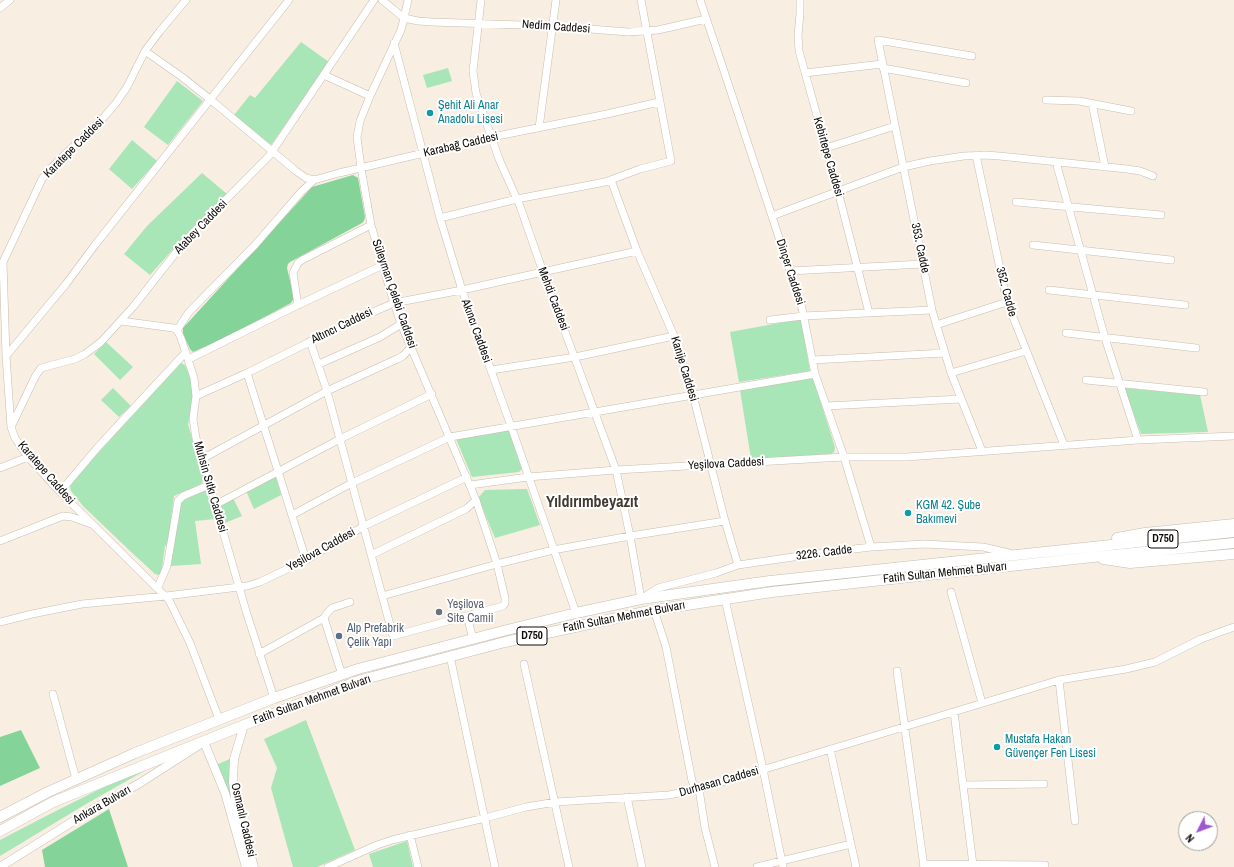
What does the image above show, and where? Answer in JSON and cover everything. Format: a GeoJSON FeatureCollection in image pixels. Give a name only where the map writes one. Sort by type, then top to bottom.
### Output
{"type":"FeatureCollection","features":[{"type":"Feature","properties":{"kind":"highway"},"geometry":{"type":"LineString","coordinates":[[1093,546],[1124,536],[1234,524]]}},
{"type":"Feature","properties":{"kind":"highway","name":"Fatih Sultan Mehmet Bulvarı"},"geometry":{"type":"LineString","coordinates":[[0,817],[48,792],[135,753],[274,698],[342,675],[473,639],[576,613],[641,599],[770,581],[1013,554],[1234,532]]}},
{"type":"Feature","properties":{"kind":"highway","name":"Fatih Sultan Mehmet Bulvarı"},"geometry":{"type":"LineString","coordinates":[[0,831],[52,802],[361,680],[506,642],[654,610],[772,592],[1234,543]]}},
{"type":"Feature","properties":{"kind":"highway"},"geometry":{"type":"LineString","coordinates":[[1094,557],[1130,563],[1234,554]]}},
{"type":"Feature","properties":{"kind":"main road","name":"Osmanlı Caddesi"},"geometry":{"type":"LineString","coordinates":[[244,726],[234,759],[233,782],[235,799],[254,867]]}},
{"type":"Feature","properties":{"kind":"main road","name":"Osmanlı Caddesi"},"geometry":{"type":"LineString","coordinates":[[204,742],[225,793],[246,867]]}},
{"type":"Feature","properties":{"kind":"main road","name":"Ankara Bulvarı"},"geometry":{"type":"LineString","coordinates":[[0,867],[88,812],[140,784],[204,742]]}},
{"type":"Feature","properties":{"kind":"street"},"geometry":{"type":"LineString","coordinates":[[0,8],[10,0]]}},
{"type":"Feature","properties":{"kind":"street","name":"Karatepe Caddesi"},"geometry":{"type":"LineString","coordinates":[[186,0],[160,31],[145,52],[127,87],[114,107],[45,175],[1,265],[11,427],[15,438],[28,457],[60,492],[166,596],[174,608],[190,643],[219,719]]}},
{"type":"Feature","properties":{"kind":"street"},"geometry":{"type":"LineString","coordinates":[[6,356],[66,284],[95,245],[289,0]]}},
{"type":"Feature","properties":{"kind":"street","name":"Atabey Caddesi"},"geometry":{"type":"LineString","coordinates":[[11,427],[38,371],[41,368],[67,362],[85,354],[101,342],[121,321],[185,241],[272,152],[374,0]]}},
{"type":"Feature","properties":{"kind":"street"},"geometry":{"type":"LineString","coordinates":[[382,0],[404,18]]}},
{"type":"Feature","properties":{"kind":"street","name":"Süleyman Çelebi Caddesi"},"geometry":{"type":"LineString","coordinates":[[408,0],[404,18],[370,96],[358,128],[357,137],[360,168],[371,226],[394,303],[401,324],[467,477],[498,564],[505,603],[503,606],[467,616]]}},
{"type":"Feature","properties":{"kind":"street","name":"Mehdi Caddesi"},"geometry":{"type":"LineString","coordinates":[[481,0],[473,71],[474,86],[499,159],[517,199],[616,470],[641,599]]}},
{"type":"Feature","properties":{"kind":"street"},"geometry":{"type":"LineString","coordinates":[[539,128],[556,0]]}},
{"type":"Feature","properties":{"kind":"street"},"geometry":{"type":"LineString","coordinates":[[440,218],[517,199],[611,180],[635,171],[670,161],[648,31],[641,0]]}},
{"type":"Feature","properties":{"kind":"street","name":"Dinçer Caddesi"},"geometry":{"type":"LineString","coordinates":[[700,0],[790,271],[804,316],[815,374],[844,457],[871,547]]}},
{"type":"Feature","properties":{"kind":"street","name":"Kebirtepe Caddesi"},"geometry":{"type":"LineString","coordinates":[[800,0],[798,42],[869,313]]}},
{"type":"Feature","properties":{"kind":"street","name":"Nedim Caddesi"},"geometry":{"type":"LineString","coordinates":[[404,18],[418,22],[552,26],[628,32],[670,28],[706,19]]}},
{"type":"Feature","properties":{"kind":"street","name":"353. Cadde"},"geometry":{"type":"LineString","coordinates":[[972,56],[878,40],[932,310],[951,373],[982,451]]}},
{"type":"Feature","properties":{"kind":"street","name":"Akıncı Caddesi"},"geometry":{"type":"LineString","coordinates":[[394,43],[440,218],[462,290],[576,613]]}},
{"type":"Feature","properties":{"kind":"street"},"geometry":{"type":"LineString","coordinates":[[145,52],[182,77],[272,152],[309,180],[314,180]]}},
{"type":"Feature","properties":{"kind":"street"},"geometry":{"type":"LineString","coordinates":[[805,73],[883,66],[966,83]]}},
{"type":"Feature","properties":{"kind":"street"},"geometry":{"type":"LineString","coordinates":[[324,74],[370,96]]}},
{"type":"Feature","properties":{"kind":"street"},"geometry":{"type":"LineString","coordinates":[[1046,100],[1092,103],[1131,111]]}},
{"type":"Feature","properties":{"kind":"street","name":"Karabağ Caddesi"},"geometry":{"type":"LineString","coordinates":[[314,180],[492,137],[659,102]]}},
{"type":"Feature","properties":{"kind":"street"},"geometry":{"type":"LineString","coordinates":[[1092,103],[1105,167]]}},
{"type":"Feature","properties":{"kind":"street"},"geometry":{"type":"LineString","coordinates":[[826,148],[895,126]]}},
{"type":"Feature","properties":{"kind":"street"},"geometry":{"type":"LineString","coordinates":[[772,216],[903,167],[930,161],[976,155],[999,156],[1140,171],[1153,176]]}},
{"type":"Feature","properties":{"kind":"street","name":"352. Cadde"},"geometry":{"type":"LineString","coordinates":[[976,155],[1007,302],[1064,445]]}},
{"type":"Feature","properties":{"kind":"street"},"geometry":{"type":"LineString","coordinates":[[1056,162],[1105,338],[1138,440]]}},
{"type":"Feature","properties":{"kind":"street"},"geometry":{"type":"LineString","coordinates":[[121,321],[155,325],[177,330],[189,312],[314,180]]}},
{"type":"Feature","properties":{"kind":"street","name":"Kanije Caddesi"},"geometry":{"type":"LineString","coordinates":[[611,180],[637,251],[674,336],[693,395],[725,521],[738,565]]}},
{"type":"Feature","properties":{"kind":"street"},"geometry":{"type":"LineString","coordinates":[[1016,202],[1161,215]]}},
{"type":"Feature","properties":{"kind":"street"},"geometry":{"type":"LineString","coordinates":[[298,305],[293,273],[298,263],[371,226]]}},
{"type":"Feature","properties":{"kind":"street"},"geometry":{"type":"LineString","coordinates":[[1032,245],[1171,260]]}},
{"type":"Feature","properties":{"kind":"street","name":"Altıncı Caddesi"},"geometry":{"type":"LineString","coordinates":[[196,396],[247,373],[350,322],[394,303],[462,290],[637,251]]}},
{"type":"Feature","properties":{"kind":"street"},"geometry":{"type":"LineString","coordinates":[[790,271],[923,264]]}},
{"type":"Feature","properties":{"kind":"street"},"geometry":{"type":"LineString","coordinates":[[60,492],[98,447],[187,355],[383,266]]}},
{"type":"Feature","properties":{"kind":"street"},"geometry":{"type":"LineString","coordinates":[[1050,290],[1185,304]]}},
{"type":"Feature","properties":{"kind":"street"},"geometry":{"type":"LineString","coordinates":[[936,324],[1007,302]]}},
{"type":"Feature","properties":{"kind":"street"},"geometry":{"type":"LineString","coordinates":[[770,320],[804,316],[932,310]]}},
{"type":"Feature","properties":{"kind":"street"},"geometry":{"type":"LineString","coordinates":[[319,364],[380,337],[401,324]]}},
{"type":"Feature","properties":{"kind":"street","name":"Muhsin Sıtkı Caddesi"},"geometry":{"type":"LineString","coordinates":[[177,330],[194,378],[196,396],[193,420],[194,429],[239,587],[274,698]]}},
{"type":"Feature","properties":{"kind":"street"},"geometry":{"type":"LineString","coordinates":[[1066,333],[1196,348]]}},
{"type":"Feature","properties":{"kind":"street"},"geometry":{"type":"LineString","coordinates":[[491,370],[575,356],[674,336]]}},
{"type":"Feature","properties":{"kind":"street"},"geometry":{"type":"LineString","coordinates":[[310,341],[327,391],[393,636],[467,616],[473,639]]}},
{"type":"Feature","properties":{"kind":"street"},"geometry":{"type":"LineString","coordinates":[[202,459],[327,391],[403,356],[411,347]]}},
{"type":"Feature","properties":{"kind":"street"},"geometry":{"type":"LineString","coordinates":[[951,373],[1026,351]]}},
{"type":"Feature","properties":{"kind":"street"},"geometry":{"type":"LineString","coordinates":[[812,360],[944,353]]}},
{"type":"Feature","properties":{"kind":"street"},"geometry":{"type":"LineString","coordinates":[[247,373],[306,560]]}},
{"type":"Feature","properties":{"kind":"street"},"geometry":{"type":"LineString","coordinates":[[292,515],[352,483],[450,437],[815,374]]}},
{"type":"Feature","properties":{"kind":"street"},"geometry":{"type":"LineString","coordinates":[[1086,380],[1204,392]]}},
{"type":"Feature","properties":{"kind":"street"},"geometry":{"type":"LineString","coordinates":[[215,505],[340,439],[432,394]]}},
{"type":"Feature","properties":{"kind":"street"},"geometry":{"type":"LineString","coordinates":[[826,406],[961,399]]}},
{"type":"Feature","properties":{"kind":"street","name":"Yeşilova Caddesi"},"geometry":{"type":"LineString","coordinates":[[470,485],[528,477],[616,470],[844,457],[881,458],[1138,440],[1234,436]]}},
{"type":"Feature","properties":{"kind":"street"},"geometry":{"type":"LineString","coordinates":[[0,468],[28,457]]}},
{"type":"Feature","properties":{"kind":"street","name":"Yeşilova Caddesi"},"geometry":{"type":"LineString","coordinates":[[0,622],[82,604],[239,587],[260,582],[306,560],[364,526],[467,477]]}},
{"type":"Feature","properties":{"kind":"street"},"geometry":{"type":"LineString","coordinates":[[158,588],[167,566],[178,501],[183,496],[209,485]]}},
{"type":"Feature","properties":{"kind":"street"},"geometry":{"type":"LineString","coordinates":[[372,556],[470,507],[476,500]]}},
{"type":"Feature","properties":{"kind":"street"},"geometry":{"type":"LineString","coordinates":[[0,541],[63,516],[72,517],[93,525]]}},
{"type":"Feature","properties":{"kind":"street"},"geometry":{"type":"LineString","coordinates":[[382,596],[553,550],[725,521]]}},
{"type":"Feature","properties":{"kind":"street","name":"3226. Cadde"},"geometry":{"type":"LineString","coordinates":[[641,599],[658,588],[716,573],[738,565],[871,547],[917,544],[961,545],[983,547],[1013,554]]}},
{"type":"Feature","properties":{"kind":"street"},"geometry":{"type":"LineString","coordinates":[[951,592],[982,704]]}},
{"type":"Feature","properties":{"kind":"street"},"geometry":{"type":"LineString","coordinates":[[725,599],[763,769],[782,864]]}},
{"type":"Feature","properties":{"kind":"street"},"geometry":{"type":"LineString","coordinates":[[259,654],[324,618],[332,608],[350,602]]}},
{"type":"Feature","properties":{"kind":"street"},"geometry":{"type":"LineString","coordinates":[[654,610],[666,648],[692,781],[699,789],[705,828],[715,867]]}},
{"type":"Feature","properties":{"kind":"street"},"geometry":{"type":"LineString","coordinates":[[324,618],[342,675]]}},
{"type":"Feature","properties":{"kind":"street","name":"Durhasan Caddesi"},"geometry":{"type":"LineString","coordinates":[[330,866],[377,845],[410,835],[526,807],[556,802],[669,795],[699,789],[1059,680],[1126,669],[1155,662],[1201,639],[1234,627]]}},
{"type":"Feature","properties":{"kind":"street"},"geometry":{"type":"LineString","coordinates":[[450,656],[495,867]]}},
{"type":"Feature","properties":{"kind":"street"},"geometry":{"type":"LineString","coordinates":[[524,664],[556,802],[569,867]]}},
{"type":"Feature","properties":{"kind":"street"},"geometry":{"type":"LineString","coordinates":[[897,671],[924,866],[973,864],[1045,865]]}},
{"type":"Feature","properties":{"kind":"street"},"geometry":{"type":"LineString","coordinates":[[1059,680],[1075,821]]}},
{"type":"Feature","properties":{"kind":"street"},"geometry":{"type":"LineString","coordinates":[[53,694],[76,779]]}},
{"type":"Feature","properties":{"kind":"street"},"geometry":{"type":"LineString","coordinates":[[954,712],[973,864]]}},
{"type":"Feature","properties":{"kind":"street"},"geometry":{"type":"LineString","coordinates":[[830,749],[856,867]]}},
{"type":"Feature","properties":{"kind":"street"},"geometry":{"type":"LineString","coordinates":[[963,785],[1044,784]]}},
{"type":"Feature","properties":{"kind":"street"},"geometry":{"type":"LineString","coordinates":[[627,797],[642,867]]}},
{"type":"Feature","properties":{"kind":"street"},"geometry":{"type":"LineString","coordinates":[[410,835],[418,867]]}},
{"type":"Feature","properties":{"kind":"street"},"geometry":{"type":"LineString","coordinates":[[757,867],[782,864],[851,844]]}},
{"type":"Feature","properties":{"kind":"green space"},"geometry":{"type":"Polygon","coordinates":[[[301,42],[329,62],[271,145],[234,115],[250,95],[255,98],[301,42]]]}},
{"type":"Feature","properties":{"kind":"green space"},"geometry":{"type":"Polygon","coordinates":[[[448,68],[452,81],[427,88],[423,75],[448,68]]]}},
{"type":"Feature","properties":{"kind":"green space"},"geometry":{"type":"Polygon","coordinates":[[[177,81],[203,101],[168,145],[144,127],[177,81]]]}},
{"type":"Feature","properties":{"kind":"green space"},"geometry":{"type":"Polygon","coordinates":[[[132,140],[157,161],[132,189],[109,169],[132,140]]]}},
{"type":"Feature","properties":{"kind":"green space"},"geometry":{"type":"Polygon","coordinates":[[[202,173],[227,194],[184,237],[150,275],[124,254],[147,226],[202,173]]]}},
{"type":"Feature","properties":{"kind":"green space"},"geometry":{"type":"Polygon","coordinates":[[[353,175],[358,178],[365,217],[364,221],[288,264],[287,268],[294,298],[291,303],[225,338],[193,352],[183,334],[183,328],[312,187],[353,175]]]}},
{"type":"Feature","properties":{"kind":"green space"},"geometry":{"type":"Polygon","coordinates":[[[801,319],[810,371],[739,382],[730,332],[801,319]]]}},
{"type":"Feature","properties":{"kind":"green space"},"geometry":{"type":"Polygon","coordinates":[[[106,342],[133,367],[120,380],[94,354],[106,342]]]}},
{"type":"Feature","properties":{"kind":"green space"},"geometry":{"type":"Polygon","coordinates":[[[181,363],[185,365],[192,383],[193,403],[188,424],[204,480],[201,484],[174,496],[168,543],[165,546],[161,574],[159,575],[155,574],[83,506],[71,491],[70,486],[74,479],[181,363]]]}},
{"type":"Feature","properties":{"kind":"green space"},"geometry":{"type":"Polygon","coordinates":[[[813,378],[835,447],[834,452],[831,454],[751,459],[740,390],[813,378]]]}},
{"type":"Feature","properties":{"kind":"green space"},"geometry":{"type":"Polygon","coordinates":[[[113,388],[131,406],[119,417],[101,400],[113,388]]]}},
{"type":"Feature","properties":{"kind":"green space"},"geometry":{"type":"Polygon","coordinates":[[[1124,388],[1200,395],[1208,432],[1141,434],[1124,388]]]}},
{"type":"Feature","properties":{"kind":"green space"},"geometry":{"type":"Polygon","coordinates":[[[509,430],[522,469],[519,472],[472,477],[456,439],[509,430]]]}},
{"type":"Feature","properties":{"kind":"green space"},"geometry":{"type":"Polygon","coordinates":[[[276,476],[281,495],[254,509],[246,491],[276,476]]]}},
{"type":"Feature","properties":{"kind":"green space"},"geometry":{"type":"Polygon","coordinates":[[[527,489],[540,525],[495,538],[478,498],[485,490],[527,489]]]}},
{"type":"Feature","properties":{"kind":"green space"},"geometry":{"type":"Polygon","coordinates":[[[206,490],[215,519],[195,521],[201,564],[171,566],[180,502],[206,490]]]}},
{"type":"Feature","properties":{"kind":"green space"},"geometry":{"type":"Polygon","coordinates":[[[233,498],[242,516],[225,523],[221,505],[233,498]]]}},
{"type":"Feature","properties":{"kind":"green space"},"geometry":{"type":"Polygon","coordinates":[[[306,720],[355,850],[317,867],[293,867],[271,788],[277,768],[264,739],[306,720]]]}},
{"type":"Feature","properties":{"kind":"green space"},"geometry":{"type":"Polygon","coordinates":[[[21,730],[40,768],[0,786],[0,737],[21,730]]]}},
{"type":"Feature","properties":{"kind":"green space"},"geometry":{"type":"Polygon","coordinates":[[[230,759],[229,781],[232,807],[216,765],[230,759]]]}},
{"type":"Feature","properties":{"kind":"green space"},"geometry":{"type":"Polygon","coordinates":[[[146,770],[0,856],[0,840],[108,785],[146,770]]]}},
{"type":"Feature","properties":{"kind":"green space"},"geometry":{"type":"Polygon","coordinates":[[[109,809],[128,867],[45,867],[42,850],[109,809]]]}},
{"type":"Feature","properties":{"kind":"green space"},"geometry":{"type":"Polygon","coordinates":[[[407,841],[413,867],[373,867],[369,854],[407,841]]]}},
{"type":"Feature","properties":{"kind":"place","name":"Şehit Ali Anar Anadolu Lisesi"},"geometry":{"type":"Point","coordinates":[430,113]}},
{"type":"Feature","properties":{"kind":"place","name":"KGM 42. Şube Bakımevi"},"geometry":{"type":"Point","coordinates":[908,513]}},
{"type":"Feature","properties":{"kind":"place","name":"Yeşilova Site Camii"},"geometry":{"type":"Point","coordinates":[439,612]}},
{"type":"Feature","properties":{"kind":"place","name":"Alp Prefabrik Çelik Yapı"},"geometry":{"type":"Point","coordinates":[339,636]}},
{"type":"Feature","properties":{"kind":"place","name":"Mustafa Hakan Güvençer Fen Lisesi"},"geometry":{"type":"Point","coordinates":[997,747]}},
{"type":"Feature","properties":{"kind":"district","name":"Yıldırımbeyazıt"},"geometry":{"type":"Point","coordinates":[592,503]}}]}
